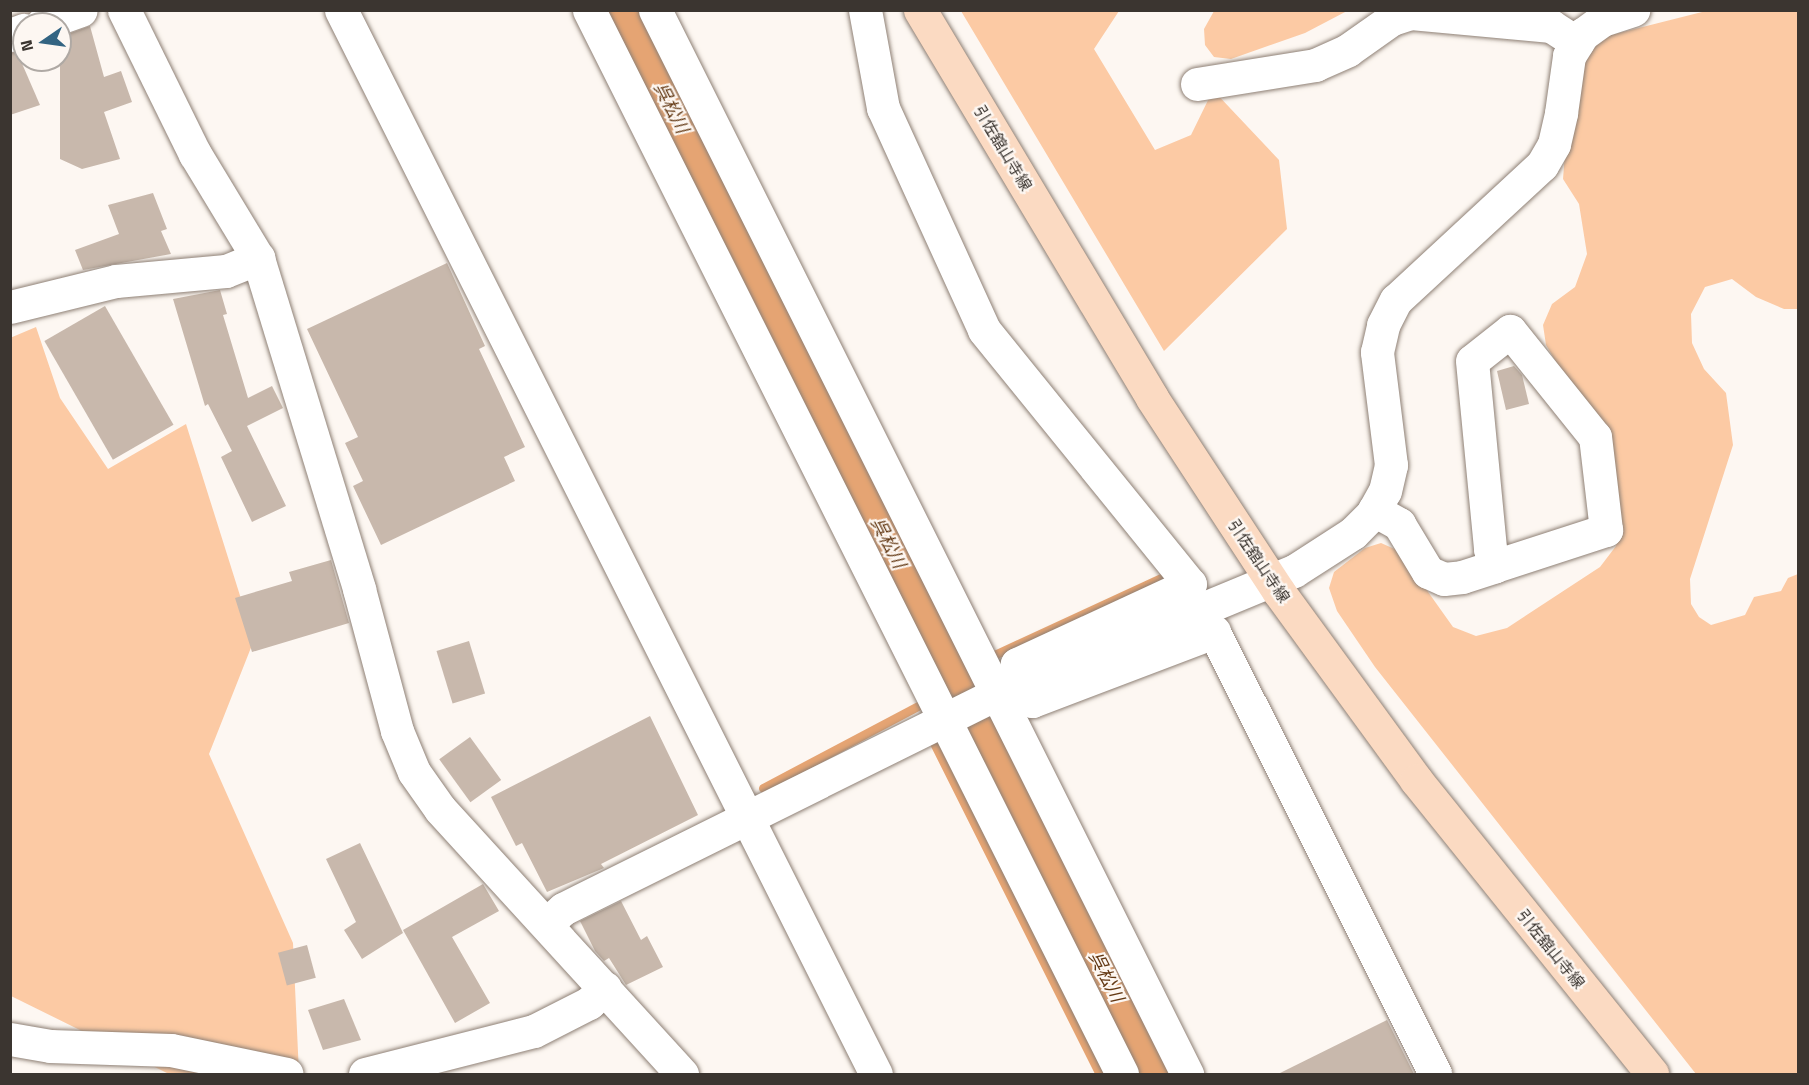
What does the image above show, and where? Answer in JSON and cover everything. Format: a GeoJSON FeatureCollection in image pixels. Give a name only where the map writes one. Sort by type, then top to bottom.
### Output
{"type":"FeatureCollection","features":[{"type":"Feature","properties":{"kind":"main road","name":"引佐舘山寺線"},"geometry":{"type":"LineString","coordinates":[[920,10],[1152,398],[1271,580],[1416,780],[1652,1074]]}},
{"type":"Feature","properties":{"kind":"street"},"geometry":{"type":"LineString","coordinates":[[124,10],[195,154],[258,258],[404,752],[440,809],[682,1074]]}},
{"type":"Feature","properties":{"kind":"street"},"geometry":{"type":"LineString","coordinates":[[341,10],[876,1074]]}},
{"type":"Feature","properties":{"kind":"street"},"geometry":{"type":"LineString","coordinates":[[589,10],[948,718],[1122,1074]]}},
{"type":"Feature","properties":{"kind":"street"},"geometry":{"type":"LineString","coordinates":[[655,10],[1004,691],[1187,1074]]}},
{"type":"Feature","properties":{"kind":"street"},"geometry":{"type":"LineString","coordinates":[[865,10],[883,108],[984,330],[1190,584],[1017,664],[1004,691]]}},
{"type":"Feature","properties":{"kind":"street"},"geometry":{"type":"LineString","coordinates":[[546,924],[563,909],[948,718],[1004,691],[1294,571],[1353,533],[1374,510],[1385,491],[1391,465],[1377,352],[1383,325],[1396,300],[1542,165],[1554,144],[1565,74],[1577,43],[1602,20],[1633,10]]}},
{"type":"Feature","properties":{"kind":"street"},"geometry":{"type":"LineString","coordinates":[[1197,84],[1315,65],[1348,50],[1392,19],[1412,13],[1551,26],[1577,43]]}},
{"type":"Feature","properties":{"kind":"street"},"geometry":{"type":"LineString","coordinates":[[10,307],[116,281],[226,272],[258,258]]}},
{"type":"Feature","properties":{"kind":"street"},"geometry":{"type":"LineString","coordinates":[[1374,510],[1399,525],[1428,572],[1444,579],[1496,566],[1606,530],[1595,438],[1510,331],[1472,361],[1490,549],[1496,566]]}},
{"type":"Feature","properties":{"kind":"street"},"geometry":{"type":"LineString","coordinates":[[1004,691],[1032,701],[1214,632],[1435,1074]]}},
{"type":"Feature","properties":{"kind":"street"},"geometry":{"type":"LineString","coordinates":[[365,1074],[534,1031],[589,1003],[605,988]]}},
{"type":"Feature","properties":{"kind":"street"},"geometry":{"type":"LineString","coordinates":[[10,1040],[50,1046],[171,1050],[288,1074]]}},
{"type":"Feature","properties":{"kind":"shaded area"},"geometry":{"type":"Polygon","coordinates":[[[961,11],[1119,11],[1094,49],[1155,150],[1191,135],[1213,90],[1279,160],[1287,229],[1164,351],[961,11]]]}},
{"type":"Feature","properties":{"kind":"shaded area"},"geometry":{"type":"Polygon","coordinates":[[[1214,11],[1347,11],[1305,33],[1231,59],[1214,57],[1205,45],[1204,29],[1214,11]]]}},
{"type":"Feature","properties":{"kind":"shaded area"},"geometry":{"type":"Polygon","coordinates":[[[1706,11],[1798,11],[1798,309],[1784,309],[1756,297],[1732,279],[1705,287],[1691,314],[1692,343],[1704,369],[1726,393],[1733,445],[1690,579],[1691,604],[1699,617],[1711,625],[1745,615],[1754,597],[1781,591],[1788,578],[1798,574],[1798,1074],[1696,1074],[1375,667],[1337,611],[1329,588],[1334,572],[1365,548],[1381,543],[1399,551],[1453,627],[1476,636],[1507,628],[1600,567],[1616,546],[1621,519],[1575,394],[1546,345],[1543,325],[1552,304],[1575,287],[1587,254],[1579,204],[1563,179],[1565,153],[1582,64],[1599,38],[1706,11]]]}},
{"type":"Feature","properties":{"kind":"shaded area"},"geometry":{"type":"Polygon","coordinates":[[[36,327],[60,398],[108,469],[186,424],[254,640],[209,754],[293,943],[299,1074],[169,1074],[11,996],[10,338],[36,327]]]}},
{"type":"Feature","properties":{"kind":"building"},"geometry":{"type":"Polygon","coordinates":[[[90,26],[104,77],[121,71],[132,102],[104,112],[120,159],[82,169],[60,159],[60,72],[72,72],[72,33],[90,26]]]}},
{"type":"Feature","properties":{"kind":"building"},"geometry":{"type":"Polygon","coordinates":[[[10,53],[12,53],[12,72],[26,72],[40,105],[10,115],[10,53]]]}},
{"type":"Feature","properties":{"kind":"building"},"geometry":{"type":"Polygon","coordinates":[[[153,193],[167,229],[161,231],[171,254],[83,270],[75,250],[119,234],[108,205],[153,193]]]}},
{"type":"Feature","properties":{"kind":"building"},"geometry":{"type":"Polygon","coordinates":[[[447,263],[485,346],[479,349],[525,447],[504,457],[515,481],[381,545],[353,486],[363,481],[345,443],[358,437],[307,329],[447,263]]]}},
{"type":"Feature","properties":{"kind":"building"},"geometry":{"type":"Polygon","coordinates":[[[220,290],[227,314],[223,315],[248,398],[272,386],[283,408],[247,426],[286,506],[252,522],[221,457],[232,451],[208,404],[205,406],[173,299],[220,290]]]}},
{"type":"Feature","properties":{"kind":"building"},"geometry":{"type":"Polygon","coordinates":[[[105,306],[174,425],[113,460],[44,341],[105,306]]]}},
{"type":"Feature","properties":{"kind":"building"},"geometry":{"type":"Polygon","coordinates":[[[1514,366],[1522,375],[1529,404],[1506,410],[1497,371],[1514,366]]]}},
{"type":"Feature","properties":{"kind":"building"},"geometry":{"type":"Polygon","coordinates":[[[331,560],[349,623],[252,652],[235,598],[292,581],[289,572],[331,560]]]}},
{"type":"Feature","properties":{"kind":"building"},"geometry":{"type":"Polygon","coordinates":[[[469,641],[485,694],[453,704],[436,651],[469,641]]]}},
{"type":"Feature","properties":{"kind":"building"},"geometry":{"type":"Polygon","coordinates":[[[650,716],[698,815],[601,864],[604,868],[547,892],[522,843],[516,846],[491,797],[650,716]]]}},
{"type":"Feature","properties":{"kind":"building"},"geometry":{"type":"Polygon","coordinates":[[[470,737],[501,780],[470,802],[439,759],[470,737]]]}},
{"type":"Feature","properties":{"kind":"building"},"geometry":{"type":"Polygon","coordinates":[[[360,843],[403,933],[362,959],[344,930],[356,922],[326,859],[360,843]]]}},
{"type":"Feature","properties":{"kind":"building"},"geometry":{"type":"Polygon","coordinates":[[[483,884],[499,911],[452,937],[490,1003],[455,1023],[403,930],[483,884]]]}},
{"type":"Feature","properties":{"kind":"building"},"geometry":{"type":"Polygon","coordinates":[[[621,901],[641,940],[647,936],[663,967],[626,985],[609,958],[604,961],[595,951],[580,921],[621,901]]]}},
{"type":"Feature","properties":{"kind":"building"},"geometry":{"type":"Polygon","coordinates":[[[307,945],[316,978],[287,986],[278,953],[307,945]]]}},
{"type":"Feature","properties":{"kind":"building"},"geometry":{"type":"Polygon","coordinates":[[[344,999],[361,1040],[323,1050],[308,1010],[344,999]]]}},
{"type":"Feature","properties":{"kind":"building"},"geometry":{"type":"Polygon","coordinates":[[[1387,1020],[1414,1074],[1278,1074],[1387,1020]]]}},
{"type":"Feature","properties":{"kind":"waterway","name":"呉松川"},"geometry":{"type":"LineString","coordinates":[[622,10],[1154,1074]]}},
{"type":"Feature","properties":{"kind":"waterway"},"geometry":{"type":"LineString","coordinates":[[992,656],[1161,578]]}},
{"type":"Feature","properties":{"kind":"waterway"},"geometry":{"type":"LineString","coordinates":[[954,674],[972,665]]}},
{"type":"Feature","properties":{"kind":"waterway"},"geometry":{"type":"LineString","coordinates":[[942,694],[959,685]]}},
{"type":"Feature","properties":{"kind":"waterway"},"geometry":{"type":"LineString","coordinates":[[763,788],[918,706]]}},
{"type":"Feature","properties":{"kind":"waterway"},"geometry":{"type":"LineString","coordinates":[[933,741],[1100,1074]]}}]}
